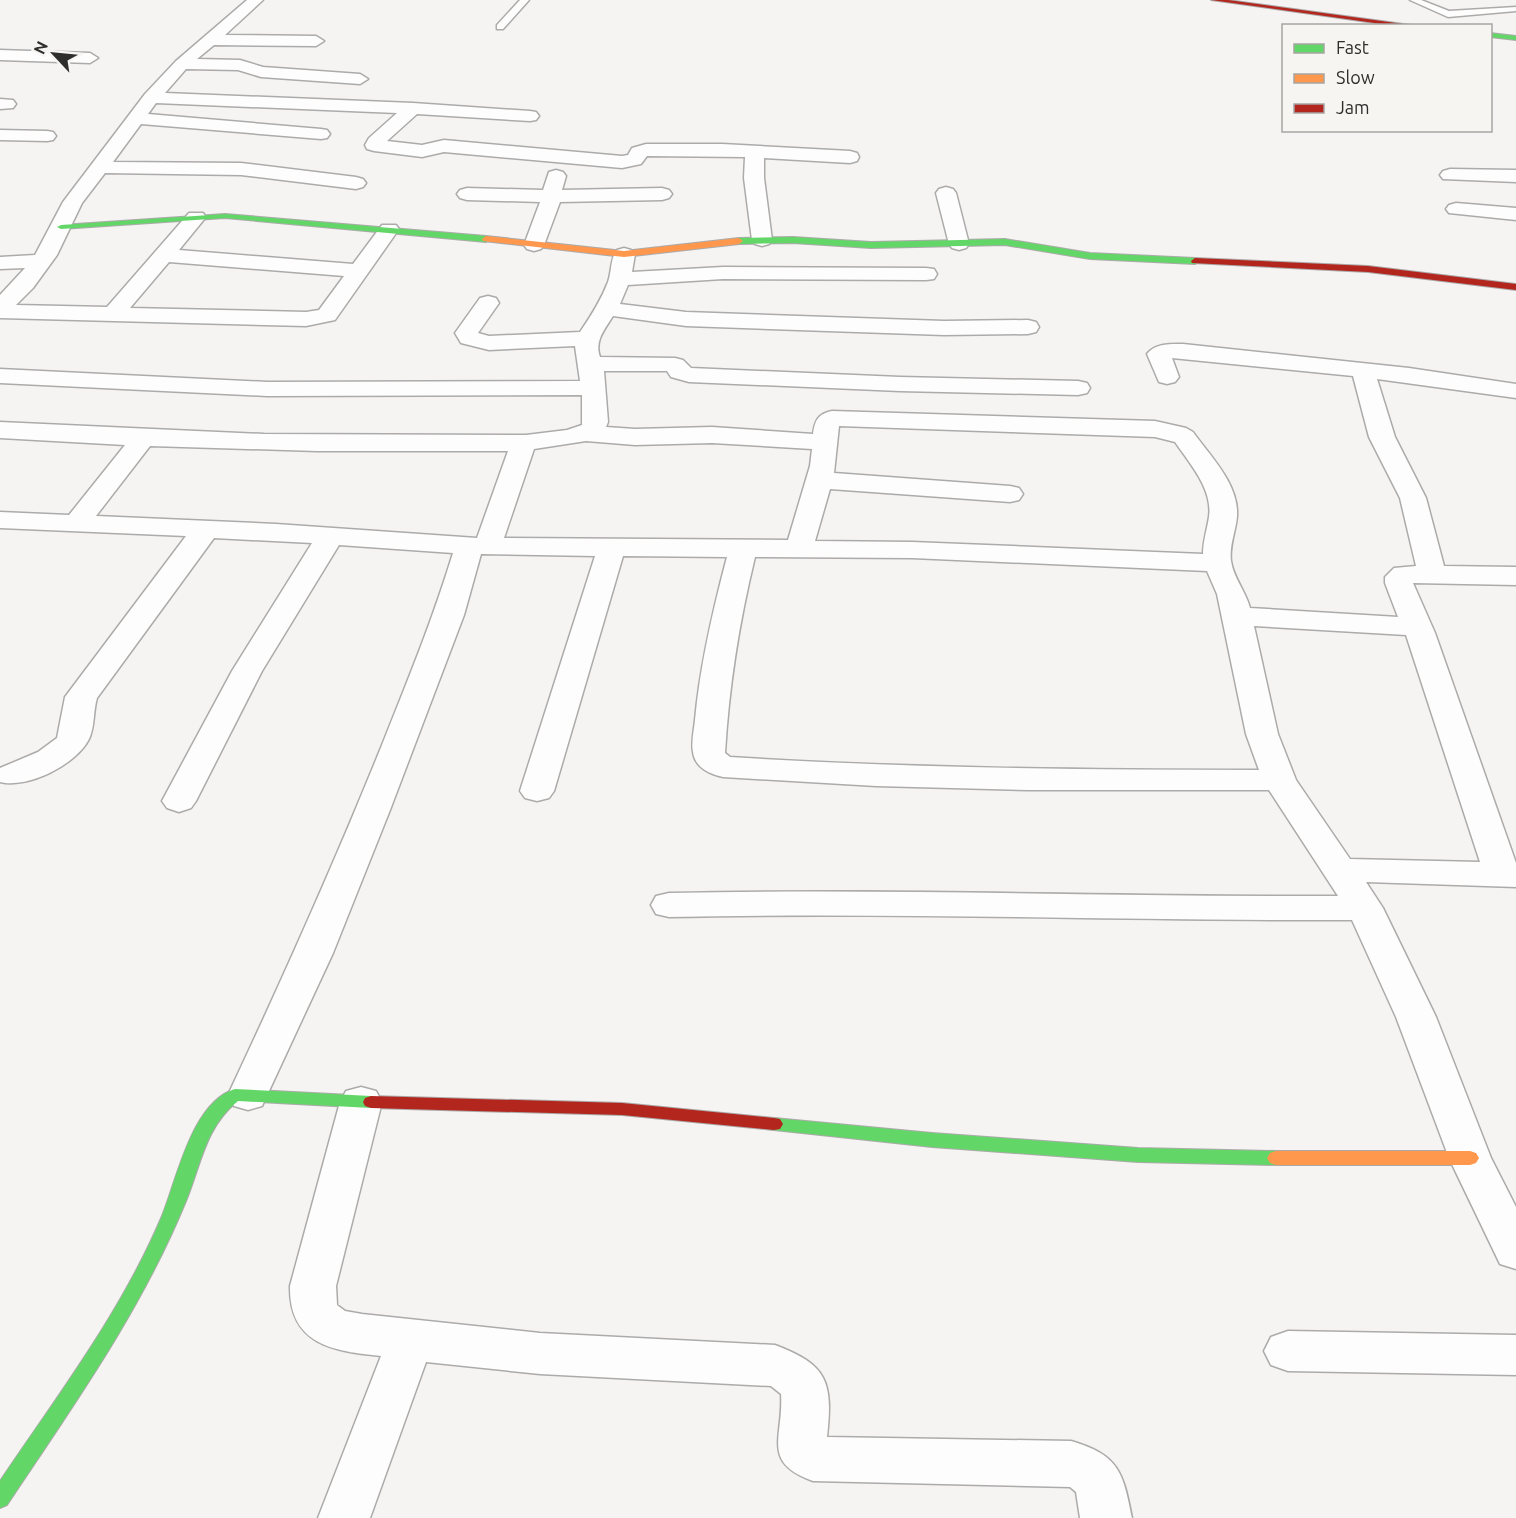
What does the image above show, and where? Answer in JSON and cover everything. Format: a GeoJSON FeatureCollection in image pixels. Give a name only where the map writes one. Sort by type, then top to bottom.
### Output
{"type":"FeatureCollection","features":[{"type":"Feature","properties":{"kind":"street"},"geometry":{"type":"LineString","coordinates":[[0,310],[25,283],[41,261],[73,202],[151,98],[182,64],[256,0]]}},
{"type":"Feature","properties":{"kind":"street"},"geometry":{"type":"LineString","coordinates":[[1214,0],[1400,24]]}},
{"type":"Feature","properties":{"kind":"street"},"geometry":{"type":"LineString","coordinates":[[1492,35],[1516,38]]}},
{"type":"Feature","properties":{"kind":"street"},"geometry":{"type":"LineString","coordinates":[[210,40],[316,41]]}},
{"type":"Feature","properties":{"kind":"street"},"geometry":{"type":"LineString","coordinates":[[0,56],[90,58]]}},
{"type":"Feature","properties":{"kind":"street"},"geometry":{"type":"LineString","coordinates":[[182,64],[240,65],[249,66],[261,72],[360,79]]}},
{"type":"Feature","properties":{"kind":"street"},"geometry":{"type":"LineString","coordinates":[[151,98],[413,108],[530,116]]}},
{"type":"Feature","properties":{"kind":"street"},"geometry":{"type":"LineString","coordinates":[[413,108],[374,145],[422,151],[444,146],[622,162],[634,160],[639,152],[646,150],[850,157]]}},
{"type":"Feature","properties":{"kind":"street"},"geometry":{"type":"LineString","coordinates":[[136,118],[321,134]]}},
{"type":"Feature","properties":{"kind":"street"},"geometry":{"type":"LineString","coordinates":[[0,135],[47,136]]}},
{"type":"Feature","properties":{"kind":"street"},"geometry":{"type":"LineString","coordinates":[[755,152],[754,178],[762,240]]}},
{"type":"Feature","properties":{"kind":"street"},"geometry":{"type":"LineString","coordinates":[[534,245],[543,227],[560,158]]}},
{"type":"Feature","properties":{"kind":"street"},"geometry":{"type":"LineString","coordinates":[[99,167],[241,169],[356,183]]}},
{"type":"Feature","properties":{"kind":"street"},"geometry":{"type":"LineString","coordinates":[[1450,175],[1516,176]]}},
{"type":"Feature","properties":{"kind":"street"},"geometry":{"type":"LineString","coordinates":[[946,193],[959,244]]}},
{"type":"Feature","properties":{"kind":"street"},"geometry":{"type":"LineString","coordinates":[[467,194],[552,196],[662,194]]}},
{"type":"Feature","properties":{"kind":"street"},"geometry":{"type":"LineString","coordinates":[[1456,209],[1516,214]]}},
{"type":"Feature","properties":{"kind":"street"},"geometry":{"type":"LineString","coordinates":[[61,227],[196,217],[255,218],[389,229],[624,254],[700,244],[762,240],[871,245],[1005,242],[1090,256],[1378,270],[1516,287]]}},
{"type":"Feature","properties":{"kind":"street"},"geometry":{"type":"LineString","coordinates":[[113,314],[196,217]]}},
{"type":"Feature","properties":{"kind":"street"},"geometry":{"type":"LineString","coordinates":[[0,310],[315,319],[327,315],[389,229]]}},
{"type":"Feature","properties":{"kind":"street"},"geometry":{"type":"LineString","coordinates":[[586,433],[593,429],[596,422],[593,376],[586,351],[587,339],[607,309],[620,279],[624,254]]}},
{"type":"Feature","properties":{"kind":"street"},"geometry":{"type":"LineString","coordinates":[[164,255],[358,271]]}},
{"type":"Feature","properties":{"kind":"street"},"geometry":{"type":"LineString","coordinates":[[0,263],[41,261]]}},
{"type":"Feature","properties":{"kind":"street"},"geometry":{"type":"LineString","coordinates":[[620,279],[723,273],[926,274]]}},
{"type":"Feature","properties":{"kind":"street"},"geometry":{"type":"LineString","coordinates":[[488,303],[466,333],[469,339],[489,343],[587,339]]}},
{"type":"Feature","properties":{"kind":"street"},"geometry":{"type":"LineString","coordinates":[[607,309],[687,319],[944,328],[1028,327]]}},
{"type":"Feature","properties":{"kind":"street"},"geometry":{"type":"LineString","coordinates":[[1167,377],[1159,354],[1167,351],[1363,371],[1516,390]]}},
{"type":"Feature","properties":{"kind":"street"},"geometry":{"type":"LineString","coordinates":[[0,376],[267,389],[593,376],[672,364],[678,367],[679,372],[689,375],[900,384],[1078,388]]}},
{"type":"Feature","properties":{"kind":"street"},"geometry":{"type":"LineString","coordinates":[[1363,371],[1382,437],[1413,498],[1432,574]]}},
{"type":"Feature","properties":{"kind":"street"},"geometry":{"type":"LineString","coordinates":[[799,549],[819,480],[827,422],[832,418],[841,416],[976,424],[1155,429],[1177,433],[1184,437],[1215,482],[1222,498],[1223,516],[1217,542],[1217,563],[1232,594],[1262,734],[1279,780],[1365,908],[1416,1017],[1470,1158],[1516,1251]]}},
{"type":"Feature","properties":{"kind":"street"},"geometry":{"type":"LineString","coordinates":[[0,430],[296,443],[523,442],[586,433],[634,436],[712,435],[826,442]]}},
{"type":"Feature","properties":{"kind":"street"},"geometry":{"type":"LineString","coordinates":[[75,525],[143,438]]}},
{"type":"Feature","properties":{"kind":"street"},"geometry":{"type":"LineString","coordinates":[[248,1095],[314,953],[449,615],[478,547],[509,489],[523,442]]}},
{"type":"Feature","properties":{"kind":"street"},"geometry":{"type":"LineString","coordinates":[[819,480],[1010,494]]}},
{"type":"Feature","properties":{"kind":"street"},"geometry":{"type":"LineString","coordinates":[[0,520],[330,536],[478,547],[990,552],[1217,563]]}},
{"type":"Feature","properties":{"kind":"street"},"geometry":{"type":"LineString","coordinates":[[4,779],[54,757],[68,746],[76,731],[76,714],[81,697],[205,530]]}},
{"type":"Feature","properties":{"kind":"street"},"geometry":{"type":"LineString","coordinates":[[179,801],[247,671],[330,536]]}},
{"type":"Feature","properties":{"kind":"street"},"geometry":{"type":"LineString","coordinates":[[537,791],[611,549]]}},
{"type":"Feature","properties":{"kind":"street"},"geometry":{"type":"LineString","coordinates":[[743,549],[728,608],[713,693],[709,753],[713,761],[723,767],[865,775],[1028,780],[1279,780]]}},
{"type":"Feature","properties":{"kind":"street"},"geometry":{"type":"LineString","coordinates":[[1338,870],[1509,875],[1418,627],[1399,583],[1399,577],[1404,574],[1516,576]]}},
{"type":"Feature","properties":{"kind":"street"},"geometry":{"type":"LineString","coordinates":[[1236,616],[1418,627]]}},
{"type":"Feature","properties":{"kind":"street"},"geometry":{"type":"LineString","coordinates":[[669,905],[814,902],[1164,909],[1365,908]]}},
{"type":"Feature","properties":{"kind":"street"},"geometry":{"type":"LineString","coordinates":[[0,1498],[98,1348],[145,1270],[175,1207],[204,1127],[226,1099],[235,1095],[361,1102],[622,1109],[932,1140],[1138,1155],[1300,1159],[1470,1158]]}},
{"type":"Feature","properties":{"kind":"street"},"geometry":{"type":"LineString","coordinates":[[361,1102],[313,1286],[313,1308],[324,1322],[345,1330],[411,1340],[582,1356],[775,1366],[801,1382],[805,1395],[802,1446],[803,1451],[813,1459],[1071,1464],[1085,1467],[1094,1474],[1100,1485],[1106,1518]]}},
{"type":"Feature","properties":{"kind":"street"},"geometry":{"type":"LineString","coordinates":[[344,1518],[411,1340]]}},
{"type":"Feature","properties":{"kind":"street"},"geometry":{"type":"LineString","coordinates":[[1288,1351],[1516,1355]]}},
{"type":"Feature","properties":{"kind":"lane"},"geometry":{"type":"LineString","coordinates":[[500,27],[525,0]]}},
{"type":"Feature","properties":{"kind":"lane"},"geometry":{"type":"LineString","coordinates":[[1414,0],[1448,14],[1516,9]]}},
{"type":"Feature","properties":{"kind":"traffic: fast"},"geometry":{"type":"LineString","coordinates":[[1492,35],[1516,38]]}},
{"type":"Feature","properties":{"kind":"traffic: fast"},"geometry":{"type":"LineString","coordinates":[[61,227],[225,216],[486,239]]}},
{"type":"Feature","properties":{"kind":"traffic: fast"},"geometry":{"type":"LineString","coordinates":[[739,241],[793,240],[871,245],[1005,242],[1090,256],[1195,261]]}},
{"type":"Feature","properties":{"kind":"traffic: fast"},"geometry":{"type":"LineString","coordinates":[[0,1498],[74,1389],[121,1314],[162,1236],[205,1127],[223,1104],[235,1095],[371,1102]]}},
{"type":"Feature","properties":{"kind":"traffic: fast"},"geometry":{"type":"LineString","coordinates":[[774,1124],[932,1140],[1138,1155],[1276,1158]]}},
{"type":"Feature","properties":{"kind":"traffic: slow"},"geometry":{"type":"LineString","coordinates":[[486,239],[624,254],[739,241]]}},
{"type":"Feature","properties":{"kind":"traffic: slow"},"geometry":{"type":"LineString","coordinates":[[1276,1158],[1470,1158]]}},
{"type":"Feature","properties":{"kind":"traffic: jam"},"geometry":{"type":"LineString","coordinates":[[1214,0],[1400,24]]}},
{"type":"Feature","properties":{"kind":"traffic: jam"},"geometry":{"type":"LineString","coordinates":[[1195,261],[1368,269],[1516,287]]}},
{"type":"Feature","properties":{"kind":"traffic: jam"},"geometry":{"type":"LineString","coordinates":[[371,1102],[622,1109],[774,1124]]}}]}
